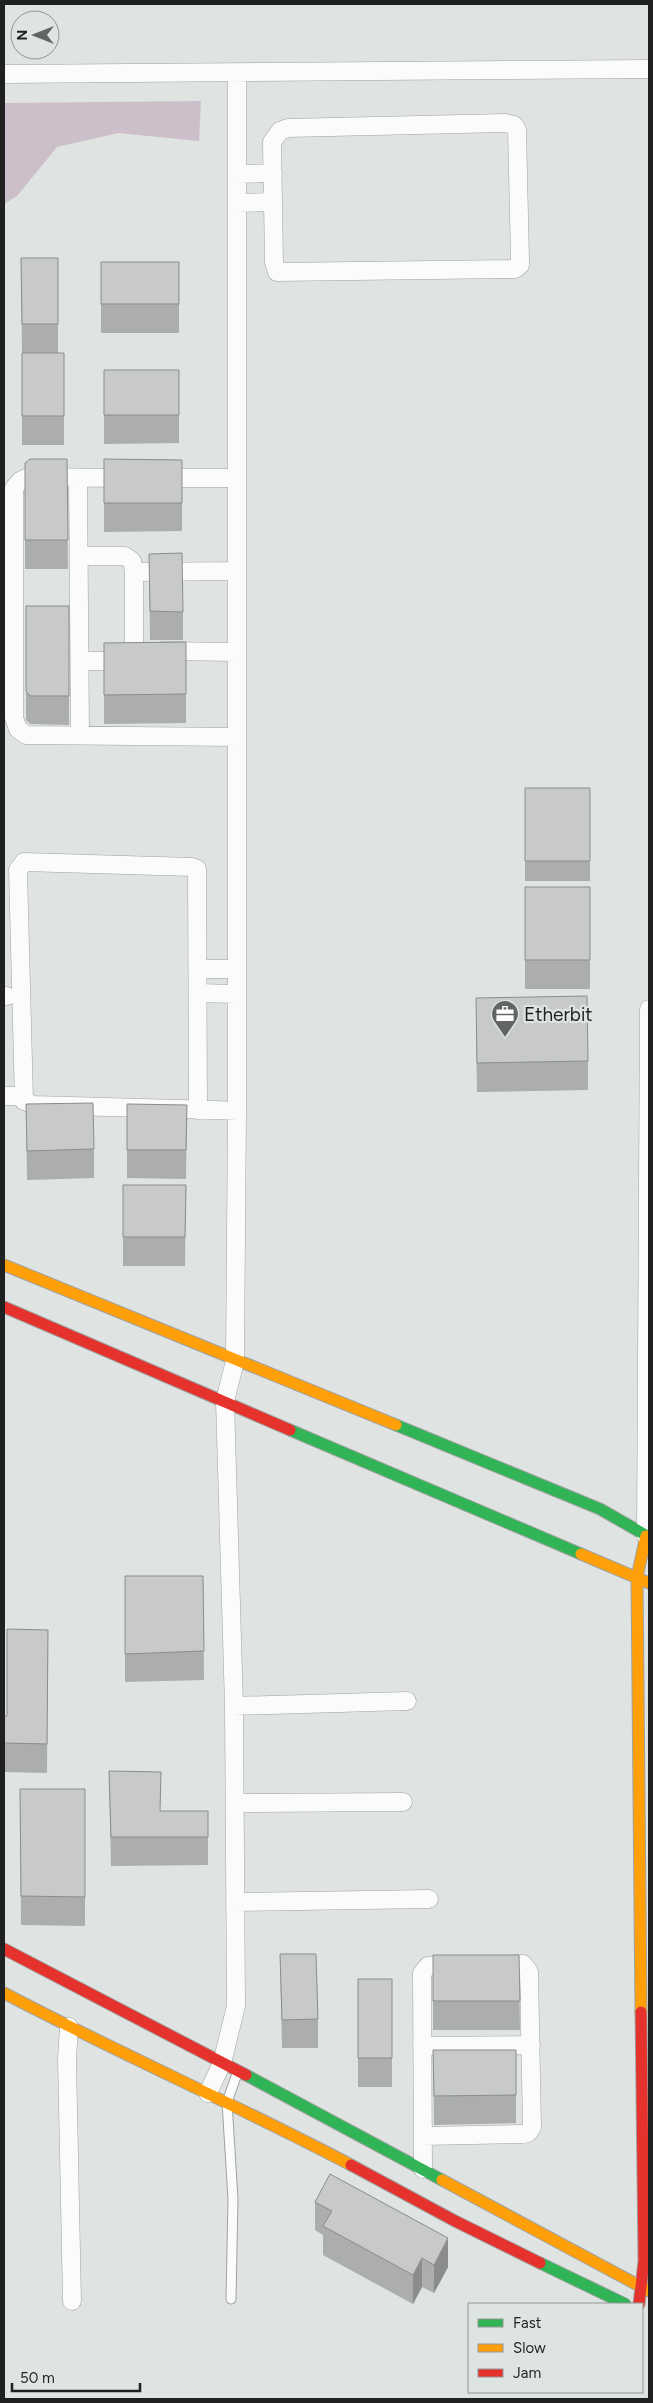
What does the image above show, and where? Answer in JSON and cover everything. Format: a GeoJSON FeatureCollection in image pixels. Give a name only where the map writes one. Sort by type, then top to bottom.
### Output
{"type":"FeatureCollection","features":[{"type":"Feature","properties":{"kind":"street"},"geometry":{"type":"LineString","coordinates":[[4,74],[649,69]]}},
{"type":"Feature","properties":{"kind":"street"},"geometry":{"type":"LineString","coordinates":[[208,2093],[222,2063],[236,2006],[234,1706],[225,1401],[235,1360],[237,1111],[237,73]]}},
{"type":"Feature","properties":{"kind":"street"},"geometry":{"type":"LineString","coordinates":[[505,123],[514,126],[517,130],[520,265],[514,269],[503,270],[277,272],[274,262],[273,173],[272,142],[280,131],[288,128],[505,123]]}},
{"type":"Feature","properties":{"kind":"street"},"geometry":{"type":"LineString","coordinates":[[237,174],[273,173]]}},
{"type":"Feature","properties":{"kind":"street"},"geometry":{"type":"LineString","coordinates":[[237,203],[273,202]]}},
{"type":"Feature","properties":{"kind":"street"},"geometry":{"type":"LineString","coordinates":[[237,478],[28,477],[20,481],[14,488],[14,718],[18,729],[26,735],[237,737]]}},
{"type":"Feature","properties":{"kind":"street"},"geometry":{"type":"LineString","coordinates":[[78,478],[80,736]]}},
{"type":"Feature","properties":{"kind":"street"},"geometry":{"type":"LineString","coordinates":[[80,556],[126,556],[132,561],[134,572],[134,650],[132,657],[127,661],[80,661]]}},
{"type":"Feature","properties":{"kind":"street"},"geometry":{"type":"LineString","coordinates":[[134,572],[237,571]]}},
{"type":"Feature","properties":{"kind":"street"},"geometry":{"type":"LineString","coordinates":[[134,650],[237,652]]}},
{"type":"Feature","properties":{"kind":"street"},"geometry":{"type":"LineString","coordinates":[[198,1110],[198,872],[195,868],[24,862],[18,870],[23,1096],[27,1104],[34,1105],[198,1110],[237,1111]]}},
{"type":"Feature","properties":{"kind":"street"},"geometry":{"type":"LineString","coordinates":[[198,969],[237,968]]}},
{"type":"Feature","properties":{"kind":"street"},"geometry":{"type":"LineString","coordinates":[[198,993],[237,994]]}},
{"type":"Feature","properties":{"kind":"street"},"geometry":{"type":"LineString","coordinates":[[639,2303],[646,2289],[637,1577],[648,1537],[649,1009]]}},
{"type":"Feature","properties":{"kind":"street"},"geometry":{"type":"LineString","coordinates":[[4,1096],[23,1096]]}},
{"type":"Feature","properties":{"kind":"street"},"geometry":{"type":"LineString","coordinates":[[4,1265],[600,1509],[648,1537]]}},
{"type":"Feature","properties":{"kind":"street"},"geometry":{"type":"LineString","coordinates":[[4,1307],[649,1582]]}},
{"type":"Feature","properties":{"kind":"street"},"geometry":{"type":"LineString","coordinates":[[234,1706],[406,1701]]}},
{"type":"Feature","properties":{"kind":"street"},"geometry":{"type":"LineString","coordinates":[[235,1803],[403,1802]]}},
{"type":"Feature","properties":{"kind":"street"},"geometry":{"type":"LineString","coordinates":[[235,1902],[429,1899]]}},
{"type":"Feature","properties":{"kind":"street"},"geometry":{"type":"LineString","coordinates":[[4,1949],[238,2071],[646,2289]]}},
{"type":"Feature","properties":{"kind":"street"},"geometry":{"type":"LineString","coordinates":[[423,2136],[527,2134],[532,2127],[530,1978],[529,1972],[523,1964],[425,1967],[422,1973],[423,2169]]}},
{"type":"Feature","properties":{"kind":"street"},"geometry":{"type":"LineString","coordinates":[[4,1993],[69,2027],[271,2122],[455,2221],[623,2303]]}},
{"type":"Feature","properties":{"kind":"street"},"geometry":{"type":"LineString","coordinates":[[69,2027],[67,2059],[72,2301]]}},
{"type":"Feature","properties":{"kind":"street"},"geometry":{"type":"LineString","coordinates":[[422,2046],[531,2045]]}},
{"type":"Feature","properties":{"kind":"lane"},"geometry":{"type":"LineString","coordinates":[[231,2299],[234,2199],[227,2102],[238,2071]]}},
{"type":"Feature","properties":{"kind":"shaded area"},"geometry":{"type":"Polygon","coordinates":[[[201,101],[199,141],[118,133],[57,147],[17,196],[4,204],[4,103],[201,101]]]}},
{"type":"Feature","properties":{"kind":"building"},"geometry":{"type":"Polygon","coordinates":[[[21,258],[58,258],[58,324],[22,324],[21,258]]]}},
{"type":"Feature","properties":{"kind":"building"},"geometry":{"type":"Polygon","coordinates":[[[101,262],[179,262],[179,304],[101,304],[101,262]]]}},
{"type":"Feature","properties":{"kind":"building"},"geometry":{"type":"Polygon","coordinates":[[[22,353],[64,353],[64,416],[22,416],[22,353]]]}},
{"type":"Feature","properties":{"kind":"building"},"geometry":{"type":"Polygon","coordinates":[[[104,370],[179,370],[179,415],[104,415],[104,370]]]}},
{"type":"Feature","properties":{"kind":"building"},"geometry":{"type":"Polygon","coordinates":[[[30,459],[67,459],[68,540],[25,540],[25,463],[30,459]]]}},
{"type":"Feature","properties":{"kind":"building"},"geometry":{"type":"Polygon","coordinates":[[[104,459],[182,460],[182,503],[104,503],[104,459]]]}},
{"type":"Feature","properties":{"kind":"building"},"geometry":{"type":"Polygon","coordinates":[[[182,553],[183,612],[150,611],[149,554],[182,553]]]}},
{"type":"Feature","properties":{"kind":"building"},"geometry":{"type":"Polygon","coordinates":[[[26,606],[69,606],[69,696],[30,696],[26,691],[26,606]]]}},
{"type":"Feature","properties":{"kind":"building"},"geometry":{"type":"Polygon","coordinates":[[[186,642],[186,694],[104,695],[104,643],[186,642]]]}},
{"type":"Feature","properties":{"kind":"building"},"geometry":{"type":"Polygon","coordinates":[[[525,788],[590,788],[590,861],[525,861],[525,788]]]}},
{"type":"Feature","properties":{"kind":"building"},"geometry":{"type":"Polygon","coordinates":[[[525,887],[590,887],[590,960],[525,960],[525,887]]]}},
{"type":"Feature","properties":{"kind":"building"},"geometry":{"type":"Polygon","coordinates":[[[587,996],[588,1061],[477,1063],[476,998],[587,996]]]}},
{"type":"Feature","properties":{"kind":"building"},"geometry":{"type":"Polygon","coordinates":[[[93,1103],[94,1149],[27,1151],[26,1104],[93,1103]]]}},
{"type":"Feature","properties":{"kind":"building"},"geometry":{"type":"Polygon","coordinates":[[[127,1104],[187,1105],[186,1150],[127,1150],[127,1104]]]}},
{"type":"Feature","properties":{"kind":"building"},"geometry":{"type":"Polygon","coordinates":[[[123,1185],[186,1185],[185,1237],[123,1237],[123,1185]]]}},
{"type":"Feature","properties":{"kind":"building"},"geometry":{"type":"Polygon","coordinates":[[[125,1576],[203,1576],[204,1651],[125,1654],[125,1576]]]}},
{"type":"Feature","properties":{"kind":"building"},"geometry":{"type":"Polygon","coordinates":[[[7,1629],[48,1630],[47,1744],[4,1743],[4,1716],[7,1716],[7,1629]]]}},
{"type":"Feature","properties":{"kind":"building"},"geometry":{"type":"Polygon","coordinates":[[[109,1771],[161,1772],[160,1811],[208,1811],[208,1837],[111,1837],[109,1771]]]}},
{"type":"Feature","properties":{"kind":"building"},"geometry":{"type":"Polygon","coordinates":[[[20,1789],[85,1789],[85,1897],[21,1896],[20,1789]]]}},
{"type":"Feature","properties":{"kind":"building"},"geometry":{"type":"Polygon","coordinates":[[[280,1954],[316,1954],[318,2019],[282,2020],[280,1954]]]}},
{"type":"Feature","properties":{"kind":"building"},"geometry":{"type":"Polygon","coordinates":[[[433,1955],[519,1955],[520,2001],[433,2001],[433,1955]]]}},
{"type":"Feature","properties":{"kind":"building"},"geometry":{"type":"Polygon","coordinates":[[[358,1979],[392,1979],[392,2058],[358,2058],[358,1979]]]}},
{"type":"Feature","properties":{"kind":"building"},"geometry":{"type":"Polygon","coordinates":[[[433,2050],[516,2050],[516,2095],[434,2096],[433,2050]]]}},
{"type":"Feature","properties":{"kind":"building"},"geometry":{"type":"Polygon","coordinates":[[[330,2174],[448,2238],[434,2265],[422,2258],[413,2275],[323,2226],[332,2211],[315,2202],[330,2174]]]}},
{"type":"Feature","properties":{"kind":"traffic: fast"},"geometry":{"type":"LineString","coordinates":[[396,1425],[600,1509],[649,1537]]}},
{"type":"Feature","properties":{"kind":"traffic: fast"},"geometry":{"type":"LineString","coordinates":[[290,1430],[581,1554]]}},
{"type":"Feature","properties":{"kind":"traffic: fast"},"geometry":{"type":"LineString","coordinates":[[246,2075],[442,2180]]}},
{"type":"Feature","properties":{"kind":"traffic: fast"},"geometry":{"type":"LineString","coordinates":[[540,2263],[623,2303]]}},
{"type":"Feature","properties":{"kind":"traffic: slow"},"geometry":{"type":"LineString","coordinates":[[4,1265],[396,1425]]}},
{"type":"Feature","properties":{"kind":"traffic: slow"},"geometry":{"type":"LineString","coordinates":[[641,2012],[637,1577],[646,1536]]}},
{"type":"Feature","properties":{"kind":"traffic: slow"},"geometry":{"type":"LineString","coordinates":[[581,1554],[649,1583]]}},
{"type":"Feature","properties":{"kind":"traffic: slow"},"geometry":{"type":"LineString","coordinates":[[4,1993],[351,2165]]}},
{"type":"Feature","properties":{"kind":"traffic: slow"},"geometry":{"type":"LineString","coordinates":[[442,2180],[649,2291]]}},
{"type":"Feature","properties":{"kind":"traffic: jam"},"geometry":{"type":"LineString","coordinates":[[4,1307],[290,1430]]}},
{"type":"Feature","properties":{"kind":"traffic: jam"},"geometry":{"type":"LineString","coordinates":[[4,1949],[246,2075]]}},
{"type":"Feature","properties":{"kind":"traffic: jam"},"geometry":{"type":"LineString","coordinates":[[639,2303],[644,2261],[641,2012]]}},
{"type":"Feature","properties":{"kind":"traffic: jam"},"geometry":{"type":"LineString","coordinates":[[351,2165],[455,2221],[540,2263]]}},
{"type":"Feature","properties":{"kind":"place","name":"Etherbit"},"geometry":{"type":"Point","coordinates":[505,1038]}}]}
